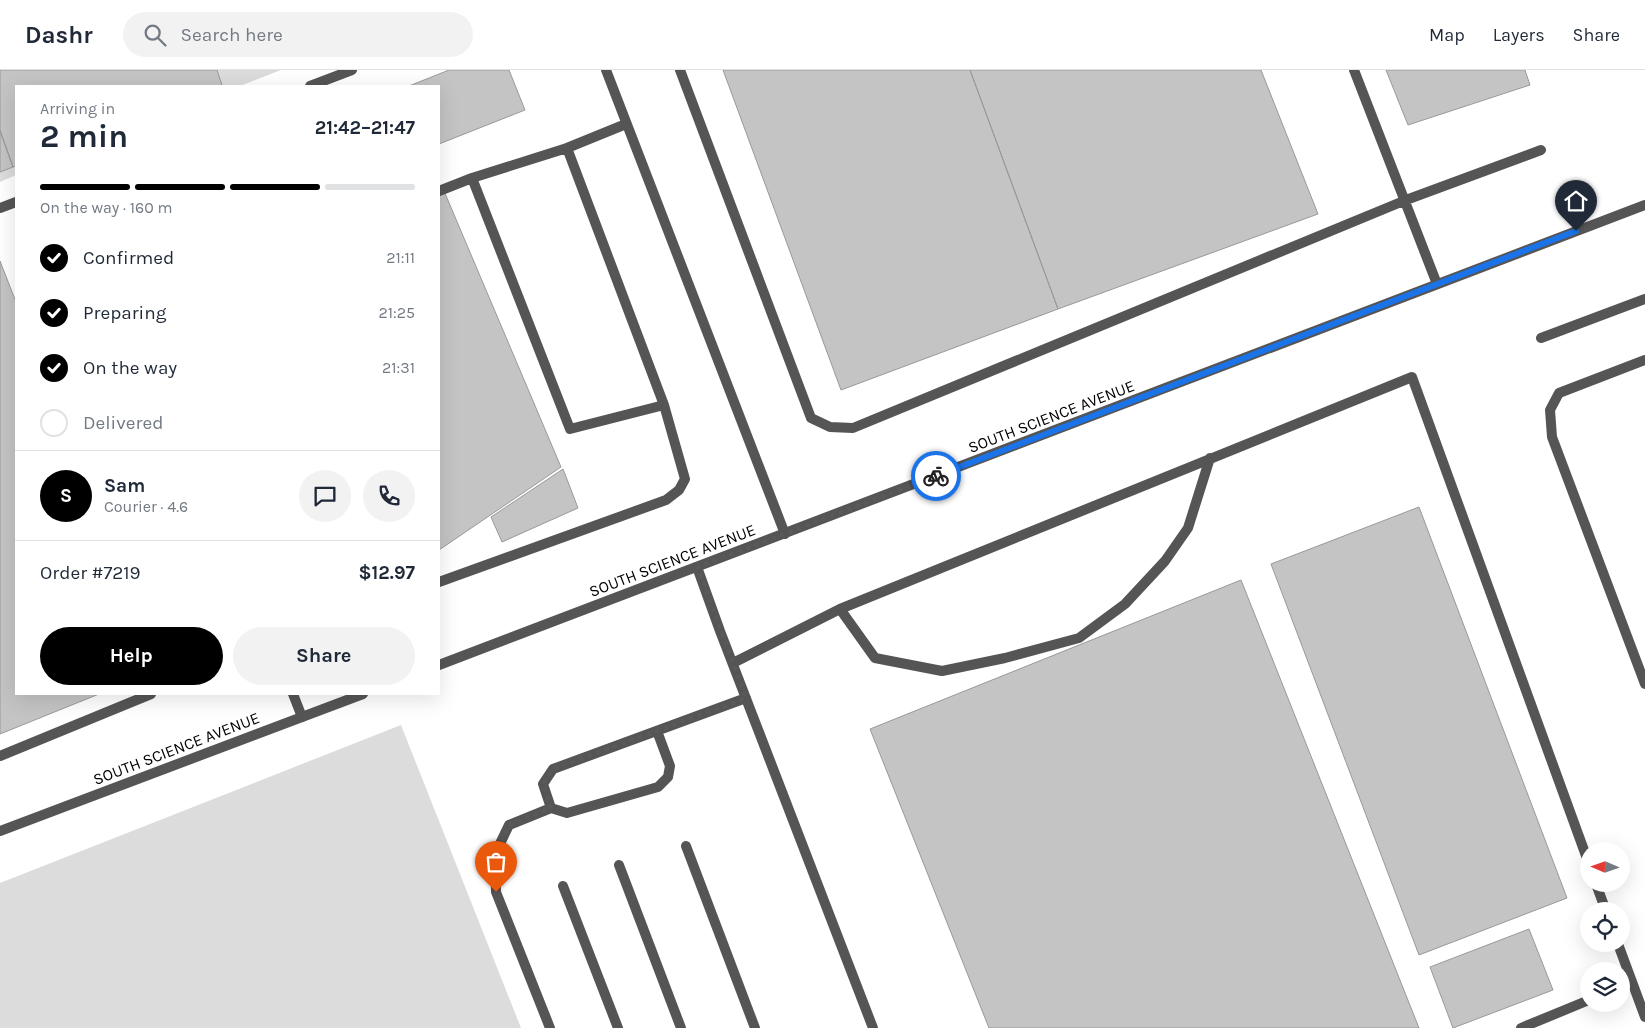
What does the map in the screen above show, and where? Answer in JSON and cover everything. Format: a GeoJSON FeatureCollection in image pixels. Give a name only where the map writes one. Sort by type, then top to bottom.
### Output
{"type":"FeatureCollection","features":[{"type":"Feature","properties":{"kind":"street"},"geometry":{"type":"LineString","coordinates":[[313,85],[352,70]]}},
{"type":"Feature","properties":{"kind":"street"},"geometry":{"type":"LineString","coordinates":[[606,70],[785,534]]}},
{"type":"Feature","properties":{"kind":"street"},"geometry":{"type":"LineString","coordinates":[[680,70],[811,418],[830,427],[853,428],[1406,200],[1541,150]]}},
{"type":"Feature","properties":{"kind":"street"},"geometry":{"type":"LineString","coordinates":[[1354,70],[1437,284]]}},
{"type":"Feature","properties":{"kind":"street"},"geometry":{"type":"LineString","coordinates":[[440,191],[472,178],[567,148],[626,124]]}},
{"type":"Feature","properties":{"kind":"street"},"geometry":{"type":"LineString","coordinates":[[440,582],[666,500],[679,490],[685,479],[664,405],[567,148]]}},
{"type":"Feature","properties":{"kind":"street"},"geometry":{"type":"LineString","coordinates":[[472,178],[570,429],[664,405]]}},
{"type":"Feature","properties":{"kind":"street"},"geometry":{"type":"LineString","coordinates":[[0,208],[15,202]]}},
{"type":"Feature","properties":{"kind":"street","name":"SOUTH SCIENCE AVENUE"},"geometry":{"type":"LineString","coordinates":[[440,665],[1645,205]]}},
{"type":"Feature","properties":{"kind":"street"},"geometry":{"type":"LineString","coordinates":[[1541,338],[1645,299]]}},
{"type":"Feature","properties":{"kind":"street"},"geometry":{"type":"LineString","coordinates":[[1645,360],[1559,393],[1550,410],[1552,437],[1645,684]]}},
{"type":"Feature","properties":{"kind":"street"},"geometry":{"type":"LineString","coordinates":[[733,663],[840,609],[1412,378],[1581,842]]}},
{"type":"Feature","properties":{"kind":"street"},"geometry":{"type":"LineString","coordinates":[[840,609],[875,658],[942,671],[1006,658],[1079,638],[1125,604],[1165,561],[1188,528],[1210,458]]}},
{"type":"Feature","properties":{"kind":"street"},"geometry":{"type":"LineString","coordinates":[[698,567],[746,698],[873,1028]]}},
{"type":"Feature","properties":{"kind":"street"},"geometry":{"type":"LineString","coordinates":[[0,756],[149,695]]}},
{"type":"Feature","properties":{"kind":"street"},"geometry":{"type":"LineString","coordinates":[[293,695],[302,717]]}},
{"type":"Feature","properties":{"kind":"street","name":"SOUTH SCIENCE AVENUE"},"geometry":{"type":"LineString","coordinates":[[0,831],[360,695]]}},
{"type":"Feature","properties":{"kind":"street"},"geometry":{"type":"LineString","coordinates":[[551,808],[543,784],[553,769],[746,698]]}},
{"type":"Feature","properties":{"kind":"street"},"geometry":{"type":"LineString","coordinates":[[550,1028],[496,892],[495,854],[509,825],[551,808],[566,813],[658,787],[668,777],[670,766],[656,731]]}},
{"type":"Feature","properties":{"kind":"street"},"geometry":{"type":"LineString","coordinates":[[686,846],[755,1028]]}},
{"type":"Feature","properties":{"kind":"street"},"geometry":{"type":"LineString","coordinates":[[619,865],[681,1028]]}},
{"type":"Feature","properties":{"kind":"street"},"geometry":{"type":"LineString","coordinates":[[563,886],[618,1028]]}},
{"type":"Feature","properties":{"kind":"street"},"geometry":{"type":"LineString","coordinates":[[1621,952],[1645,1017]]}},
{"type":"Feature","properties":{"kind":"street"},"geometry":{"type":"LineString","coordinates":[[1521,1028],[1580,1004]]}},
{"type":"Feature","properties":{"kind":"shaded area"},"geometry":{"type":"Polygon","coordinates":[[[0,70],[281,70],[243,85],[15,85],[15,175],[0,182],[0,70]]]}},
{"type":"Feature","properties":{"kind":"shaded area"},"geometry":{"type":"Polygon","coordinates":[[[401,725],[521,1028],[0,1028],[0,883],[401,725]]]}},
{"type":"Feature","properties":{"kind":"building"},"geometry":{"type":"Polygon","coordinates":[[[0,70],[217,70],[222,85],[15,85],[15,166],[13,167],[0,130],[0,70]]]}},
{"type":"Feature","properties":{"kind":"building"},"geometry":{"type":"Polygon","coordinates":[[[449,70],[509,70],[525,110],[440,144],[440,85],[412,85],[449,70]]]}},
{"type":"Feature","properties":{"kind":"building"},"geometry":{"type":"Polygon","coordinates":[[[723,70],[970,70],[1058,309],[841,390],[723,70]]]}},
{"type":"Feature","properties":{"kind":"building"},"geometry":{"type":"Polygon","coordinates":[[[970,70],[1261,70],[1318,214],[1058,309],[970,70]]]}},
{"type":"Feature","properties":{"kind":"building"},"geometry":{"type":"Polygon","coordinates":[[[1386,70],[1525,70],[1530,85],[1408,125],[1386,70]]]}},
{"type":"Feature","properties":{"kind":"building"},"geometry":{"type":"Polygon","coordinates":[[[0,131],[13,167],[0,172],[0,131]]]}},
{"type":"Feature","properties":{"kind":"building"},"geometry":{"type":"Polygon","coordinates":[[[444,191],[561,467],[440,549],[440,193],[444,191]]]}},
{"type":"Feature","properties":{"kind":"building"},"geometry":{"type":"Polygon","coordinates":[[[0,261],[15,299],[15,695],[97,695],[0,734],[0,261]]]}},
{"type":"Feature","properties":{"kind":"building"},"geometry":{"type":"Polygon","coordinates":[[[563,469],[578,508],[502,542],[491,517],[563,469]]]}},
{"type":"Feature","properties":{"kind":"building"},"geometry":{"type":"Polygon","coordinates":[[[1419,507],[1567,898],[1419,955],[1271,564],[1419,507]]]}},
{"type":"Feature","properties":{"kind":"building"},"geometry":{"type":"Polygon","coordinates":[[[1241,580],[1419,1028],[989,1028],[870,729],[1241,580]]]}},
{"type":"Feature","properties":{"kind":"building"},"geometry":{"type":"Polygon","coordinates":[[[1529,929],[1553,990],[1453,1028],[1430,967],[1529,929]]]}},
{"type":"Feature","properties":{"kind":"way so far"},"geometry":{"type":"LineString","coordinates":[[496,892],[495,854],[509,825],[551,808],[543,784],[553,769],[746,698],[698,567],[936,476]]}},
{"type":"Feature","properties":{"kind":"route"},"geometry":{"type":"LineString","coordinates":[[936,476],[1576,231]]}}]}
